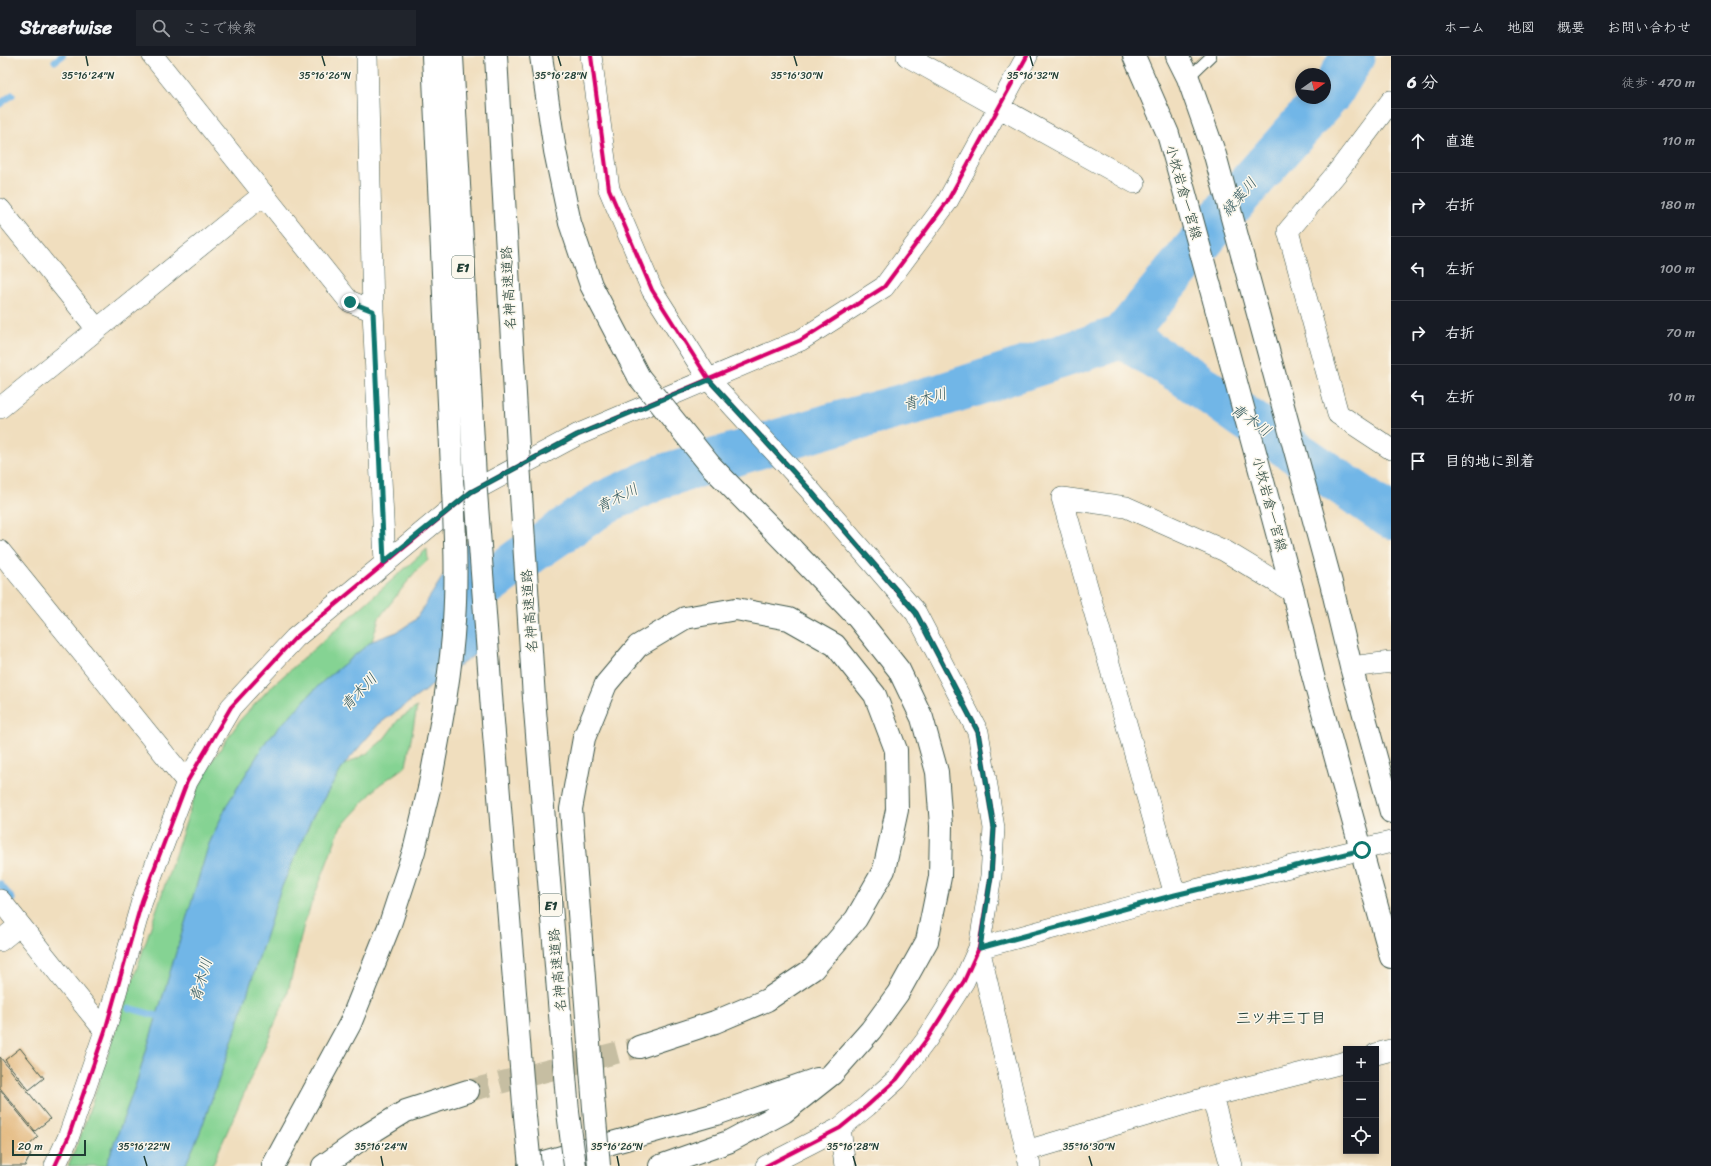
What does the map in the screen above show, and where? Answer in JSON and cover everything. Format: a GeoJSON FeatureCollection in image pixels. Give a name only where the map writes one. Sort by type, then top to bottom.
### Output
{"type":"FeatureCollection","features":[{"type":"Feature","properties":{"kind":"main road"},"geometry":{"type":"LineString","coordinates":[[272,1166],[350,1024],[392,917],[414,851],[429,790],[443,710],[454,621],[456,558],[433,56]]}},
{"type":"Feature","properties":{"kind":"main road","name":"E1"},"geometry":{"type":"LineString","coordinates":[[452,56],[475,478],[492,709],[530,1166]]}},
{"type":"Feature","properties":{"kind":"main road","name":"名神高速道路"},"geometry":{"type":"LineString","coordinates":[[496,56],[534,698],[568,1112],[575,1166]]}},
{"type":"Feature","properties":{"kind":"main road"},"geometry":{"type":"LineString","coordinates":[[541,56],[555,151],[570,223],[591,285],[638,377],[710,465],[857,617],[899,670],[922,718],[936,772],[941,826],[940,877],[927,941],[894,1000],[871,1030],[832,1074],[784,1112],[728,1142],[660,1166]]}},
{"type":"Feature","properties":{"kind":"main road","name":"小牧岩倉一宮線"},"geometry":{"type":"LineString","coordinates":[[1134,56],[1168,134],[1184,190],[1283,554],[1313,676],[1391,957]]}},
{"type":"Feature","properties":{"kind":"main road"},"geometry":{"type":"LineString","coordinates":[[1177,56],[1188,78],[1215,155],[1331,583],[1351,667],[1391,812]]}},
{"type":"Feature","properties":{"kind":"main road"},"geometry":{"type":"LineString","coordinates":[[599,1166],[571,809],[584,738],[606,684],[638,646],[685,618],[736,609],[790,619],[835,645],[875,695],[891,736],[896,750],[897,810],[884,870],[856,920],[813,969],[760,1002],[715,1022],[639,1047]]}},
{"type":"Feature","properties":{"kind":"main road"},"geometry":{"type":"LineString","coordinates":[[530,1166],[716,1114],[832,1074]]}},
{"type":"Feature","properties":{"kind":"main road"},"geometry":{"type":"LineString","coordinates":[[323,1166],[364,1137],[406,1111],[468,1091]]}},
{"type":"Feature","properties":{"kind":"street"},"geometry":{"type":"LineString","coordinates":[[153,56],[350,302],[373,311]]}},
{"type":"Feature","properties":{"kind":"street"},"geometry":{"type":"LineString","coordinates":[[367,56],[373,311],[384,562]]}},
{"type":"Feature","properties":{"kind":"street"},"geometry":{"type":"LineString","coordinates":[[591,56],[609,189],[652,290],[709,380],[809,489],[916,613],[978,732],[994,828],[991,876],[980,948],[964,981],[927,1039],[897,1079],[840,1128],[766,1166]]}},
{"type":"Feature","properties":{"kind":"street"},"geometry":{"type":"LineString","coordinates":[[907,56],[1135,183]]}},
{"type":"Feature","properties":{"kind":"street"},"geometry":{"type":"LineString","coordinates":[[56,1166],[68,1138],[105,1031],[142,901],[187,782],[231,707],[295,638],[384,562],[471,492],[577,435],[801,340],[884,287],[947,202],[1027,56]]}},
{"type":"Feature","properties":{"kind":"street"},"geometry":{"type":"LineString","coordinates":[[1391,101],[1336,174],[1288,231],[1338,414],[1391,449]]}},
{"type":"Feature","properties":{"kind":"street"},"geometry":{"type":"LineString","coordinates":[[0,408],[264,194]]}},
{"type":"Feature","properties":{"kind":"street"},"geometry":{"type":"LineString","coordinates":[[0,209],[98,329]]}},
{"type":"Feature","properties":{"kind":"street"},"geometry":{"type":"LineString","coordinates":[[1175,895],[1062,498],[1126,507],[1225,551],[1293,592]]}},
{"type":"Feature","properties":{"kind":"street"},"geometry":{"type":"LineString","coordinates":[[0,551],[187,782]]}},
{"type":"Feature","properties":{"kind":"street"},"geometry":{"type":"LineString","coordinates":[[1351,667],[1391,662]]}},
{"type":"Feature","properties":{"kind":"street"},"geometry":{"type":"LineString","coordinates":[[980,948],[1175,895],[1391,842]]}},
{"type":"Feature","properties":{"kind":"street"},"geometry":{"type":"LineString","coordinates":[[0,900],[105,1031]]}},
{"type":"Feature","properties":{"kind":"street"},"geometry":{"type":"LineString","coordinates":[[0,941],[20,925]]}},
{"type":"Feature","properties":{"kind":"street"},"geometry":{"type":"LineString","coordinates":[[980,948],[1028,1159],[1212,1096],[1343,1063]]}},
{"type":"Feature","properties":{"kind":"street"},"geometry":{"type":"LineString","coordinates":[[1379,1053],[1391,1050]]}},
{"type":"Feature","properties":{"kind":"street"},"geometry":{"type":"LineString","coordinates":[[1212,1096],[1231,1166]]}},
{"type":"Feature","properties":{"kind":"street"},"geometry":{"type":"LineString","coordinates":[[840,1128],[845,1166]]}},
{"type":"Feature","properties":{"kind":"lane"},"geometry":{"type":"LineString","coordinates":[[1188,78],[1211,56]]}},
{"type":"Feature","properties":{"kind":"green space"},"geometry":{"type":"Polygon","coordinates":[[[427,549],[428,560],[415,572],[379,618],[372,641],[321,683],[267,740],[228,803],[209,844],[137,1081],[106,1166],[68,1166],[81,1135],[196,792],[212,761],[241,719],[272,686],[427,549]]]}},
{"type":"Feature","properties":{"kind":"green space"},"geometry":{"type":"Polygon","coordinates":[[[417,707],[406,766],[379,785],[340,828],[304,924],[287,996],[212,1166],[185,1166],[200,1132],[230,1048],[280,891],[312,818],[344,765],[366,754],[383,740],[399,719],[417,707]]]}},
{"type":"Feature","properties":{"kind":"water"},"geometry":{"type":"Polygon","coordinates":[[[470,538],[477,653],[379,724],[344,765],[312,818],[280,891],[230,1048],[200,1132],[185,1166],[106,1166],[137,1081],[209,844],[228,803],[267,740],[321,683],[372,641],[397,632],[415,620],[445,573],[470,538]]]}},
{"type":"Feature","properties":{"kind":"building"},"geometry":{"type":"Polygon","coordinates":[[[20,1048],[44,1078],[29,1090],[5,1060],[20,1048]]]}},
{"type":"Feature","properties":{"kind":"building"},"geometry":{"type":"Polygon","coordinates":[[[0,1057],[50,1119],[35,1131],[0,1088],[0,1057]]]}},
{"type":"Feature","properties":{"kind":"building"},"geometry":{"type":"Polygon","coordinates":[[[0,1090],[38,1137],[26,1148],[31,1154],[25,1166],[0,1166],[0,1090]]]}},
{"type":"Feature","properties":{"kind":"waterway"},"geometry":{"type":"LineString","coordinates":[[55,61],[62,56]]}},
{"type":"Feature","properties":{"kind":"waterway","name":"縁葉川"},"geometry":{"type":"LineString","coordinates":[[1122,337],[1242,192],[1332,91],[1353,56]]}},
{"type":"Feature","properties":{"kind":"waterway"},"geometry":{"type":"LineString","coordinates":[[0,104],[12,95]]}},
{"type":"Feature","properties":{"kind":"waterway","name":"青木川"},"geometry":{"type":"LineString","coordinates":[[444,616],[522,558],[605,502],[663,476],[828,426],[942,395],[1122,337],[1182,373],[1391,517]]}},
{"type":"Feature","properties":{"kind":"waterway"},"geometry":{"type":"LineString","coordinates":[[0,884],[12,899]]}},
{"type":"Feature","properties":{"kind":"waterway"},"geometry":{"type":"LineString","coordinates":[[129,1008],[165,1018]]}},
{"type":"Feature","properties":{"kind":"tunnel"},"geometry":{"type":"LineString","coordinates":[[468,1091],[639,1047]]}},
{"type":"Feature","properties":{"kind":"cycle path"},"geometry":{"type":"LineString","coordinates":[[591,56],[609,189],[652,290],[709,380],[809,489],[916,613],[978,732],[994,828],[991,876],[979,948],[964,981],[927,1039],[897,1079],[840,1128],[766,1166]]}},
{"type":"Feature","properties":{"kind":"cycle path"},"geometry":{"type":"LineString","coordinates":[[55,1166],[68,1138],[105,1031],[142,901],[187,782],[231,707],[295,638],[471,492],[577,435],[801,340],[884,287],[947,202],[1027,56]]}},
{"type":"Feature","properties":{"kind":"district","name":"三ツ井三丁目"},"geometry":{"type":"Point","coordinates":[1281,1018]}},
{"type":"Feature","properties":{"kind":"route"},"geometry":{"type":"LineString","coordinates":[[350,302],[373,311],[384,562],[471,492],[542,452],[577,435],[709,380],[809,489],[916,613],[978,732],[994,828],[991,876],[980,948],[1175,895],[1362,850]]}}]}
